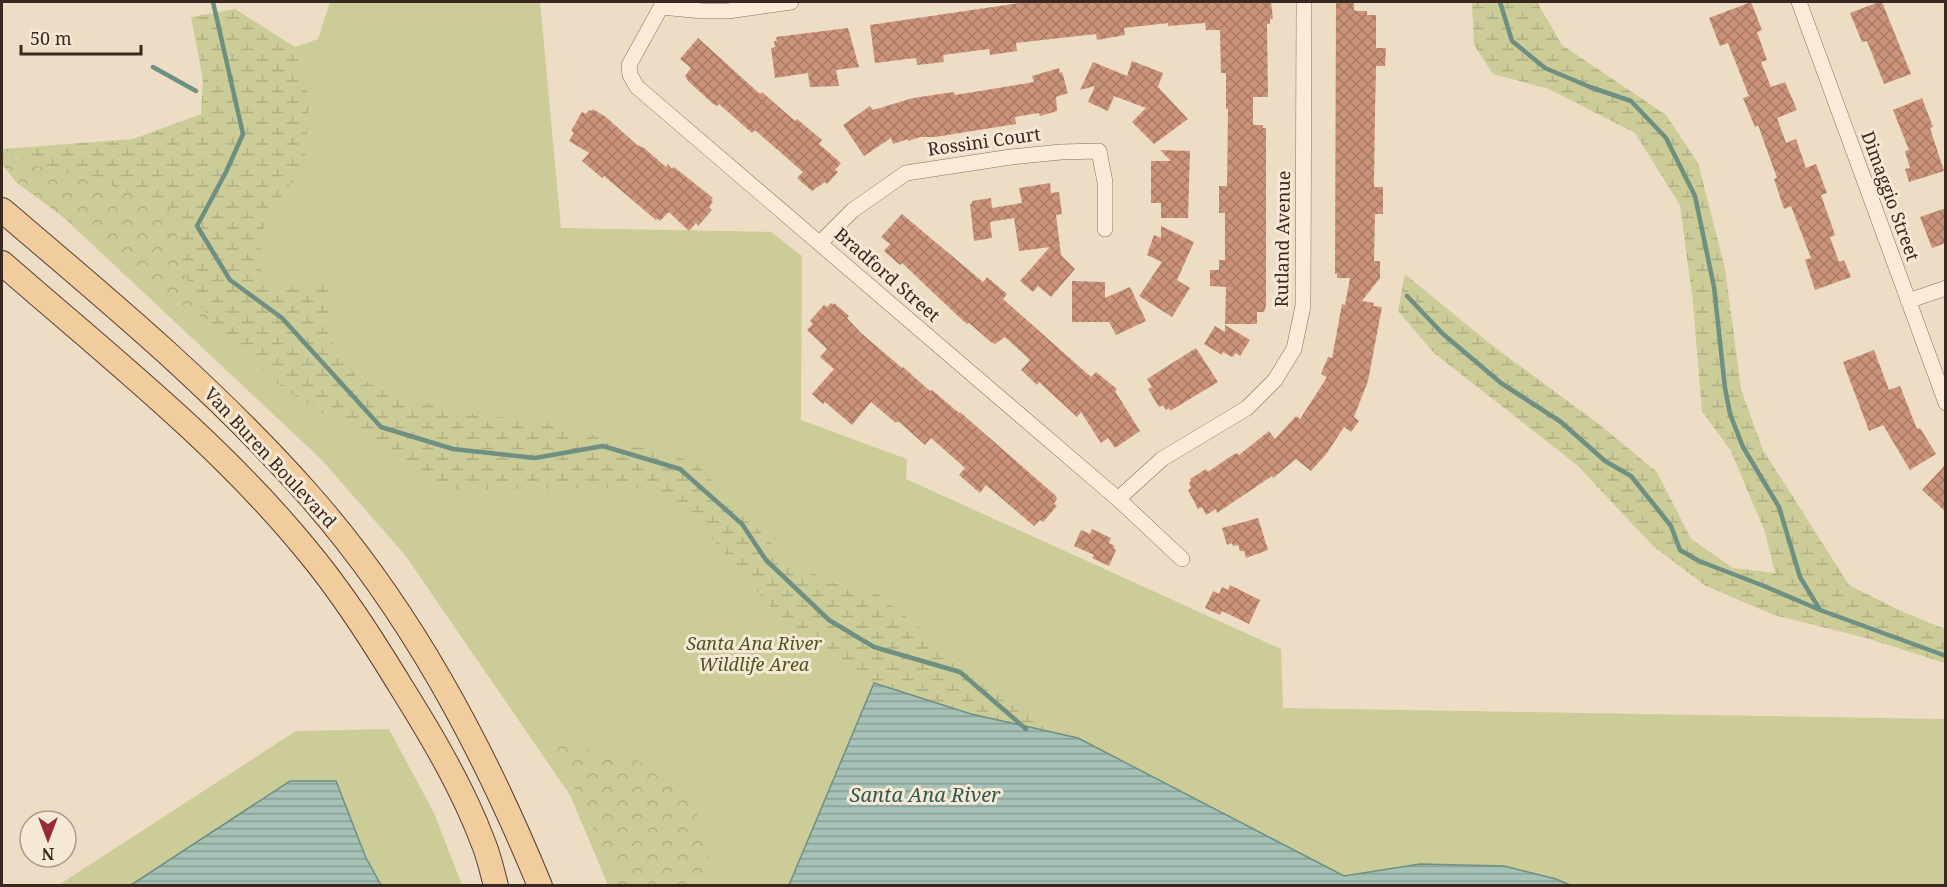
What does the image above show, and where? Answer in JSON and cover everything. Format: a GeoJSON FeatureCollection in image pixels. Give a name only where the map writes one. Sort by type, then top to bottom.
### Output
{"type":"FeatureCollection","features":[{"type":"Feature","properties":{"kind":"main road","name":"Van Buren Boulevard"},"geometry":{"type":"LineString","coordinates":[[2,210],[144,331],[241,422],[309,495],[361,560],[416,639],[453,702],[498,791],[540,885]]}},
{"type":"Feature","properties":{"kind":"main road","name":"Van Buren Boulevard"},"geometry":{"type":"LineString","coordinates":[[2,263],[185,423],[237,473],[305,548],[360,621],[449,767],[483,842],[496,885]]}},
{"type":"Feature","properties":{"kind":"street"},"geometry":{"type":"LineString","coordinates":[[662,4],[703,11],[728,11],[791,2]]}},
{"type":"Feature","properties":{"kind":"street","name":"Rutland Avenue"},"geometry":{"type":"LineString","coordinates":[[1118,499],[1162,459],[1247,408],[1275,380],[1294,349],[1303,306],[1304,2]]}},
{"type":"Feature","properties":{"kind":"street","name":"Dimaggio Street"},"geometry":{"type":"LineString","coordinates":[[1799,2],[1946,403]]}},
{"type":"Feature","properties":{"kind":"street","name":"Bradford Street"},"geometry":{"type":"LineString","coordinates":[[662,4],[629,65],[630,75],[637,87],[1118,499],[1182,559]]}},
{"type":"Feature","properties":{"kind":"street","name":"Rossini Court"},"geometry":{"type":"LineString","coordinates":[[820,243],[853,210],[906,173],[1061,152],[1099,151],[1105,182],[1105,229]]}},
{"type":"Feature","properties":{"kind":"street"},"geometry":{"type":"LineString","coordinates":[[1908,302],[1946,288]]}},
{"type":"Feature","properties":{"kind":"green space","name":"Santa Ana River Wildlife Area"},"geometry":{"type":"Polygon","coordinates":[[[330,2],[540,2],[561,228],[771,232],[802,256],[801,420],[907,459],[906,479],[1281,649],[1283,708],[1945,719],[1945,885],[608,885],[570,795],[405,555],[321,459],[13,170],[309,97],[295,47],[318,39],[330,2]]]}},
{"type":"Feature","properties":{"kind":"green space"},"geometry":{"type":"Polygon","coordinates":[[[1472,2],[1537,2],[1562,45],[1666,115],[1698,163],[1725,268],[1741,389],[1763,450],[1849,585],[1901,611],[1945,629],[1945,663],[1866,638],[1774,615],[1706,586],[1653,546],[1577,465],[1434,353],[1398,311],[1405,274],[1489,343],[1600,425],[1657,472],[1691,539],[1733,568],[1775,573],[1765,532],[1731,451],[1702,411],[1693,303],[1680,205],[1635,133],[1549,89],[1493,74],[1474,45],[1472,2]]]}},
{"type":"Feature","properties":{"kind":"green space"},"geometry":{"type":"Polygon","coordinates":[[[235,9],[295,47],[309,97],[305,167],[281,197],[260,234],[261,271],[282,290],[319,279],[328,290],[334,350],[356,376],[398,397],[482,415],[549,423],[695,462],[786,559],[833,583],[874,591],[973,671],[1078,738],[971,714],[874,683],[840,657],[801,643],[683,504],[643,488],[445,490],[280,386],[212,324],[183,272],[180,212],[97,180],[28,164],[3,149],[133,139],[201,114],[203,79],[191,17],[235,9]]]}},
{"type":"Feature","properties":{"kind":"green space"},"geometry":{"type":"Polygon","coordinates":[[[3,149],[28,164],[97,180],[181,212],[183,272],[212,324],[165,293],[16,182],[2,164],[3,149]]]}},
{"type":"Feature","properties":{"kind":"green space"},"geometry":{"type":"Polygon","coordinates":[[[389,729],[434,813],[462,885],[57,886],[296,731],[389,729]]]}},
{"type":"Feature","properties":{"kind":"green space"},"geometry":{"type":"Polygon","coordinates":[[[549,742],[624,756],[665,774],[682,789],[695,810],[705,837],[708,868],[701,885],[618,885],[578,794],[549,742]]]}},
{"type":"Feature","properties":{"kind":"water","name":"Santa Ana River"},"geometry":{"type":"Polygon","coordinates":[[[874,683],[971,714],[1078,738],[1344,876],[1420,864],[1504,866],[1556,879],[1570,885],[789,885],[874,683]]]}},
{"type":"Feature","properties":{"kind":"water"},"geometry":{"type":"Polygon","coordinates":[[[290,781],[336,781],[366,858],[381,885],[131,885],[290,781]]]}},
{"type":"Feature","properties":{"kind":"building"},"geometry":{"type":"Polygon","coordinates":[[[1026,2],[1271,2],[1273,19],[1270,19],[1270,24],[1267,24],[1268,97],[1253,97],[1253,125],[1263,125],[1263,128],[1266,128],[1266,306],[1264,312],[1257,312],[1257,324],[1225,324],[1226,287],[1210,286],[1210,270],[1219,270],[1219,260],[1225,260],[1225,213],[1219,213],[1219,186],[1227,186],[1228,109],[1226,109],[1226,73],[1221,73],[1220,30],[1206,30],[1205,23],[1168,26],[1168,23],[1124,28],[1125,35],[1097,40],[1096,34],[1016,43],[1017,51],[990,55],[989,49],[943,55],[944,62],[917,65],[916,58],[875,63],[870,25],[1026,2]]]}},
{"type":"Feature","properties":{"kind":"building"},"geometry":{"type":"Polygon","coordinates":[[[1336,2],[1354,2],[1354,10],[1367,11],[1367,15],[1376,15],[1376,48],[1386,48],[1385,66],[1376,66],[1374,187],[1383,187],[1383,214],[1375,214],[1374,261],[1380,261],[1380,278],[1362,301],[1382,307],[1368,381],[1354,417],[1359,421],[1351,432],[1344,427],[1327,453],[1311,471],[1296,459],[1273,478],[1272,476],[1217,513],[1216,509],[1206,515],[1202,507],[1198,509],[1188,490],[1191,488],[1190,479],[1206,469],[1208,472],[1237,453],[1239,455],[1269,431],[1275,439],[1296,416],[1300,419],[1327,377],[1321,374],[1328,357],[1332,358],[1342,304],[1345,305],[1350,278],[1337,278],[1337,273],[1335,274],[1336,2]]]}},
{"type":"Feature","properties":{"kind":"building"},"geometry":{"type":"Polygon","coordinates":[[[1751,2],[1762,30],[1757,32],[1767,60],[1761,62],[1771,87],[1785,82],[1797,110],[1777,118],[1786,143],[1796,139],[1806,168],[1816,164],[1827,193],[1821,195],[1835,235],[1830,237],[1839,262],[1844,260],[1851,277],[1815,290],[1805,260],[1811,258],[1791,206],[1784,209],[1774,179],[1777,178],[1758,125],[1755,127],[1743,98],[1749,96],[1728,43],[1720,46],[1709,18],[1751,2]]]}},
{"type":"Feature","properties":{"kind":"building"},"geometry":{"type":"Polygon","coordinates":[[[1882,2],[1911,74],[1884,84],[1867,41],[1862,42],[1850,13],[1882,2]]]}},
{"type":"Feature","properties":{"kind":"building"},"geometry":{"type":"Polygon","coordinates":[[[848,28],[859,67],[836,70],[839,86],[810,87],[808,73],[775,78],[771,48],[775,47],[776,37],[848,28]]]}},
{"type":"Feature","properties":{"kind":"building"},"geometry":{"type":"Polygon","coordinates":[[[698,38],[760,94],[762,92],[795,121],[797,119],[822,140],[819,144],[841,163],[835,170],[838,172],[827,184],[825,182],[812,191],[797,178],[803,172],[755,130],[752,133],[719,104],[717,106],[712,103],[688,81],[685,76],[691,68],[680,59],[698,38]]]}},
{"type":"Feature","properties":{"kind":"building"},"geometry":{"type":"Polygon","coordinates":[[[1132,61],[1163,73],[1158,87],[1188,119],[1154,144],[1132,122],[1146,108],[1114,96],[1108,111],[1088,102],[1095,86],[1080,90],[1093,62],[1127,76],[1132,61]]]}},
{"type":"Feature","properties":{"kind":"building"},"geometry":{"type":"Polygon","coordinates":[[[1059,68],[1068,93],[1056,97],[1057,111],[1040,116],[1039,113],[1015,117],[1016,124],[935,137],[920,137],[893,144],[891,138],[864,156],[843,125],[870,106],[873,110],[913,98],[954,92],[955,95],[1034,82],[1032,76],[1059,68]]]}},
{"type":"Feature","properties":{"kind":"building"},"geometry":{"type":"Polygon","coordinates":[[[1922,98],[1933,127],[1930,128],[1944,171],[1909,182],[1905,169],[1910,168],[1905,151],[1909,150],[1893,110],[1922,98]]]}},
{"type":"Feature","properties":{"kind":"building"},"geometry":{"type":"Polygon","coordinates":[[[593,109],[606,117],[666,167],[668,164],[672,169],[674,167],[713,198],[709,207],[712,210],[698,226],[696,223],[689,231],[669,212],[660,221],[657,218],[656,220],[604,176],[602,178],[582,161],[589,153],[569,141],[574,133],[571,131],[582,112],[586,114],[593,109]]]}},
{"type":"Feature","properties":{"kind":"building"},"geometry":{"type":"Polygon","coordinates":[[[1160,150],[1190,151],[1188,218],[1161,218],[1161,203],[1151,203],[1151,161],[1171,161],[1160,150]]]}},
{"type":"Feature","properties":{"kind":"building"},"geometry":{"type":"Polygon","coordinates":[[[1050,183],[1051,193],[1059,192],[1062,214],[1056,215],[1061,255],[1075,269],[1051,297],[1038,286],[1033,292],[1020,281],[1050,247],[1019,251],[1014,218],[990,222],[992,238],[974,241],[970,204],[972,201],[991,198],[992,208],[1022,203],[1019,188],[1050,183]]]}},
{"type":"Feature","properties":{"kind":"building"},"geometry":{"type":"Polygon","coordinates":[[[1946,208],[1946,243],[1932,248],[1920,217],[1946,208]]]}},
{"type":"Feature","properties":{"kind":"building"},"geometry":{"type":"Polygon","coordinates":[[[902,214],[983,282],[987,277],[1007,294],[1003,299],[1091,377],[1096,372],[1117,389],[1115,391],[1140,431],[1115,448],[1108,438],[1101,443],[1081,412],[1077,417],[1039,382],[1037,385],[1021,370],[1030,360],[1005,337],[995,344],[991,342],[969,323],[967,324],[902,263],[900,265],[884,251],[890,244],[881,237],[902,214]]]}},
{"type":"Feature","properties":{"kind":"building"},"geometry":{"type":"Polygon","coordinates":[[[1161,226],[1194,242],[1177,280],[1190,288],[1172,317],[1139,296],[1162,262],[1147,255],[1154,235],[1161,238],[1161,226]]]}},
{"type":"Feature","properties":{"kind":"building"},"geometry":{"type":"Polygon","coordinates":[[[1072,281],[1105,282],[1105,298],[1130,287],[1146,321],[1116,335],[1109,322],[1072,322],[1072,281]]]}},
{"type":"Feature","properties":{"kind":"building"},"geometry":{"type":"Polygon","coordinates":[[[831,303],[849,316],[847,318],[861,333],[930,391],[932,390],[960,412],[1056,496],[1054,504],[1057,506],[1043,522],[1040,520],[1034,526],[986,485],[980,493],[959,475],[965,468],[931,438],[925,445],[898,421],[896,423],[871,402],[852,425],[812,394],[834,369],[820,357],[827,349],[807,330],[813,324],[810,321],[824,305],[827,307],[831,303]]]}},
{"type":"Feature","properties":{"kind":"building"},"geometry":{"type":"Polygon","coordinates":[[[1225,325],[1250,340],[1240,356],[1236,353],[1232,357],[1223,352],[1222,355],[1204,344],[1215,326],[1225,332],[1225,325]]]}},
{"type":"Feature","properties":{"kind":"building"},"geometry":{"type":"Polygon","coordinates":[[[1196,348],[1218,382],[1170,411],[1169,408],[1166,410],[1163,405],[1159,407],[1148,389],[1152,387],[1147,379],[1196,348]]]}},
{"type":"Feature","properties":{"kind":"building"},"geometry":{"type":"Polygon","coordinates":[[[1874,350],[1889,390],[1900,386],[1917,429],[1920,428],[1936,454],[1910,470],[1883,425],[1869,431],[1843,362],[1874,350]]]}},
{"type":"Feature","properties":{"kind":"building"},"geometry":{"type":"Polygon","coordinates":[[[1946,464],[1946,512],[1922,490],[1946,464]]]}},
{"type":"Feature","properties":{"kind":"building"},"geometry":{"type":"Polygon","coordinates":[[[1258,518],[1268,550],[1246,558],[1244,551],[1240,551],[1238,545],[1233,546],[1232,543],[1227,545],[1222,528],[1258,518]]]}},
{"type":"Feature","properties":{"kind":"building"},"geometry":{"type":"Polygon","coordinates":[[[1092,529],[1111,538],[1109,543],[1115,546],[1113,548],[1116,550],[1109,566],[1092,558],[1094,555],[1074,546],[1081,530],[1090,534],[1092,529]]]}},
{"type":"Feature","properties":{"kind":"building"},"geometry":{"type":"Polygon","coordinates":[[[1230,585],[1260,600],[1249,624],[1222,611],[1220,615],[1205,608],[1213,591],[1219,594],[1222,587],[1228,590],[1230,585]]]}},
{"type":"Feature","properties":{"kind":"waterway"},"geometry":{"type":"LineString","coordinates":[[213,2],[243,134],[197,226],[230,280],[282,318],[381,427],[453,449],[535,458],[603,446],[680,469],[742,524],[766,560],[829,620],[874,647],[960,672],[1026,729]]}},
{"type":"Feature","properties":{"kind":"waterway"},"geometry":{"type":"LineString","coordinates":[[1500,2],[1512,41],[1545,68],[1631,101],[1666,138],[1695,196],[1714,287],[1730,414],[1743,447],[1779,507],[1800,577],[1820,610],[1946,656]]}},
{"type":"Feature","properties":{"kind":"waterway"},"geometry":{"type":"LineString","coordinates":[[153,67],[196,91]]}},
{"type":"Feature","properties":{"kind":"waterway"},"geometry":{"type":"LineString","coordinates":[[1407,296],[1443,334],[1501,383],[1561,422],[1605,461],[1631,476],[1671,526],[1680,550],[1699,561],[1820,610]]}}]}
